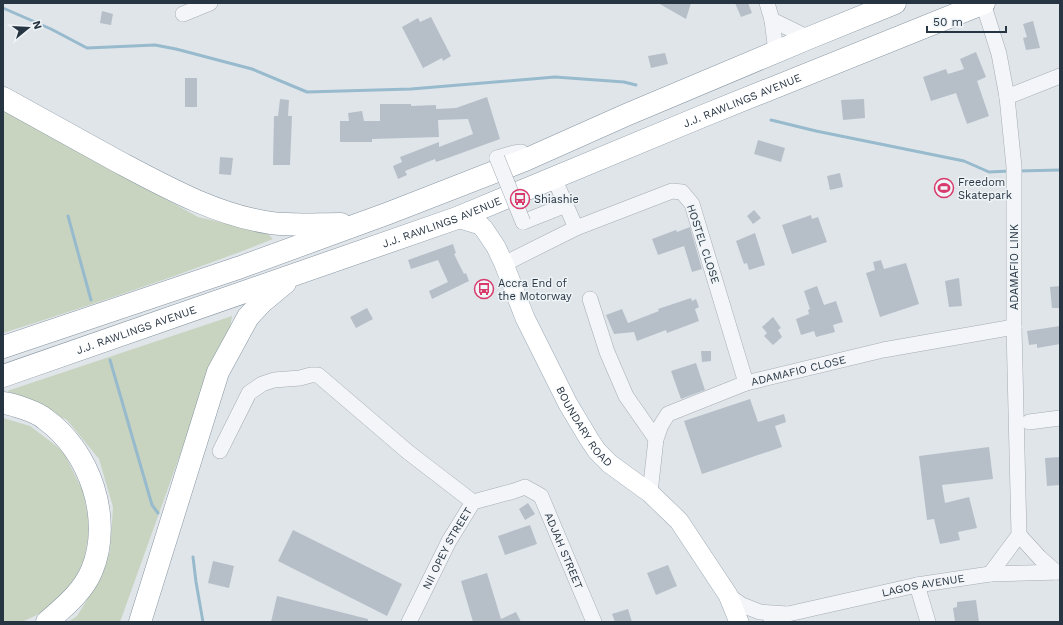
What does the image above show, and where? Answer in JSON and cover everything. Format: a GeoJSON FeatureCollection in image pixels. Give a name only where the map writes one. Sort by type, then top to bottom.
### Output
{"type":"FeatureCollection","features":[{"type":"Feature","properties":{"kind":"highway"},"geometry":{"type":"LineString","coordinates":[[3,347],[241,267],[356,224],[479,172],[525,160],[626,115],[895,3]]}},
{"type":"Feature","properties":{"kind":"highway","name":"J.J. RAWLINGS AVENUE"},"geometry":{"type":"LineString","coordinates":[[3,376],[457,218],[984,3]]}},
{"type":"Feature","properties":{"kind":"highway"},"geometry":{"type":"LineString","coordinates":[[3,98],[139,172],[213,208],[271,223],[291,225],[356,224]]}},
{"type":"Feature","properties":{"kind":"highway"},"geometry":{"type":"LineString","coordinates":[[140,622],[218,372],[248,317],[262,302],[296,274]]}},
{"type":"Feature","properties":{"kind":"highway"},"geometry":{"type":"LineString","coordinates":[[3,403],[45,418],[63,434],[77,453],[91,477],[97,499],[100,529],[98,548],[92,570],[82,589],[69,603],[47,622]]}},
{"type":"Feature","properties":{"kind":"main road","name":"BOUNDARY ROAD"},"geometry":{"type":"LineString","coordinates":[[457,218],[476,223],[484,229],[496,248],[504,264],[525,318],[568,404],[589,439],[610,464],[650,493],[679,521],[728,595],[739,622]]}},
{"type":"Feature","properties":{"kind":"street"},"geometry":{"type":"LineString","coordinates":[[183,14],[210,3]]}},
{"type":"Feature","properties":{"kind":"street"},"geometry":{"type":"LineString","coordinates":[[768,3],[772,20],[776,52]]}},
{"type":"Feature","properties":{"kind":"street","name":"ADAMAFIO LINK"},"geometry":{"type":"LineString","coordinates":[[984,3],[999,54],[1007,97],[1014,167],[1014,328],[1019,535]]}},
{"type":"Feature","properties":{"kind":"street"},"geometry":{"type":"LineString","coordinates":[[772,20],[809,38]]}},
{"type":"Feature","properties":{"kind":"street"},"geometry":{"type":"LineString","coordinates":[[1007,97],[1060,76]]}},
{"type":"Feature","properties":{"kind":"street"},"geometry":{"type":"LineString","coordinates":[[525,160],[521,152],[497,158],[523,222],[566,205]]}},
{"type":"Feature","properties":{"kind":"street"},"geometry":{"type":"LineString","coordinates":[[554,178],[576,228]]}},
{"type":"Feature","properties":{"kind":"street","name":"HOSTEL CLOSE"},"geometry":{"type":"LineString","coordinates":[[504,264],[576,228],[672,191],[682,192],[692,204],[746,383]]}},
{"type":"Feature","properties":{"kind":"street"},"geometry":{"type":"LineString","coordinates":[[590,299],[607,352],[626,396],[656,439]]}},
{"type":"Feature","properties":{"kind":"street","name":"ADAMAFIO CLOSE"},"geometry":{"type":"LineString","coordinates":[[650,493],[656,439],[661,425],[668,414],[746,383],[883,350],[1014,328]]}},
{"type":"Feature","properties":{"kind":"street"},"geometry":{"type":"LineString","coordinates":[[220,451],[250,393],[262,384],[274,380],[318,375],[408,452],[473,502]]}},
{"type":"Feature","properties":{"kind":"street"},"geometry":{"type":"LineString","coordinates":[[1029,422],[1060,418]]}},
{"type":"Feature","properties":{"kind":"street","name":"NII OPEY STREET"},"geometry":{"type":"LineString","coordinates":[[409,622],[449,541],[473,502],[525,487]]}},
{"type":"Feature","properties":{"kind":"street","name":"ADJAH STREET"},"geometry":{"type":"LineString","coordinates":[[525,487],[541,496],[594,622]]}},
{"type":"Feature","properties":{"kind":"street"},"geometry":{"type":"LineString","coordinates":[[990,574],[1019,535],[1040,558],[1058,572]]}},
{"type":"Feature","properties":{"kind":"street","name":"LAGOS AVENUE"},"geometry":{"type":"LineString","coordinates":[[771,622],[788,614],[917,585],[990,574],[1058,572]]}},
{"type":"Feature","properties":{"kind":"street"},"geometry":{"type":"LineString","coordinates":[[917,585],[928,622]]}},
{"type":"Feature","properties":{"kind":"street","name":"LAGOS AVENUE"},"geometry":{"type":"LineString","coordinates":[[728,595],[742,605],[760,612],[788,614]]}},
{"type":"Feature","properties":{"kind":"green space"},"geometry":{"type":"Polygon","coordinates":[[[3,110],[198,217],[267,233],[273,239],[139,288],[3,333],[3,110]]]}},
{"type":"Feature","properties":{"kind":"green space"},"geometry":{"type":"Polygon","coordinates":[[[232,316],[230,329],[190,427],[120,622],[68,622],[77,616],[100,579],[110,551],[113,507],[99,459],[67,420],[7,391],[232,316]]]}},
{"type":"Feature","properties":{"kind":"green space"},"geometry":{"type":"Polygon","coordinates":[[[3,418],[30,426],[63,451],[83,491],[90,527],[84,560],[74,581],[43,612],[22,622],[3,622],[3,418]]]}},
{"type":"Feature","properties":{"kind":"building"},"geometry":{"type":"Polygon","coordinates":[[[658,3],[691,3],[686,19],[658,3]]]}},
{"type":"Feature","properties":{"kind":"building"},"geometry":{"type":"Polygon","coordinates":[[[735,3],[748,3],[752,13],[741,17],[735,3]]]}},
{"type":"Feature","properties":{"kind":"building"},"geometry":{"type":"Polygon","coordinates":[[[102,11],[113,14],[111,25],[100,23],[102,11]]]}},
{"type":"Feature","properties":{"kind":"building"},"geometry":{"type":"Polygon","coordinates":[[[431,17],[451,56],[443,61],[442,58],[423,68],[402,27],[418,18],[420,22],[431,17]]]}},
{"type":"Feature","properties":{"kind":"building"},"geometry":{"type":"Polygon","coordinates":[[[1033,21],[1040,48],[1026,50],[1023,38],[1027,37],[1023,24],[1033,21]]]}},
{"type":"Feature","properties":{"kind":"building"},"geometry":{"type":"Polygon","coordinates":[[[976,52],[986,77],[977,81],[989,116],[967,124],[956,93],[931,101],[923,77],[946,69],[948,74],[964,69],[960,59],[976,52]]]}},
{"type":"Feature","properties":{"kind":"building"},"geometry":{"type":"Polygon","coordinates":[[[665,53],[668,64],[651,68],[648,56],[665,53]]]}},
{"type":"Feature","properties":{"kind":"building"},"geometry":{"type":"Polygon","coordinates":[[[185,78],[197,78],[197,107],[185,107],[185,78]]]}},
{"type":"Feature","properties":{"kind":"building"},"geometry":{"type":"Polygon","coordinates":[[[487,97],[500,139],[436,162],[435,159],[405,171],[407,175],[398,179],[393,166],[402,162],[400,157],[439,142],[439,147],[473,134],[468,119],[438,120],[439,137],[372,139],[372,142],[340,142],[340,121],[349,121],[348,113],[362,111],[364,121],[380,121],[380,104],[411,104],[411,106],[436,105],[436,109],[456,108],[487,97]]]}},
{"type":"Feature","properties":{"kind":"building"},"geometry":{"type":"Polygon","coordinates":[[[280,99],[289,100],[288,116],[292,116],[290,165],[273,165],[274,116],[278,116],[280,99]]]}},
{"type":"Feature","properties":{"kind":"building"},"geometry":{"type":"Polygon","coordinates":[[[864,99],[865,118],[843,120],[841,100],[864,99]]]}},
{"type":"Feature","properties":{"kind":"building"},"geometry":{"type":"Polygon","coordinates":[[[758,140],[785,148],[781,162],[754,154],[758,140]]]}},
{"type":"Feature","properties":{"kind":"building"},"geometry":{"type":"Polygon","coordinates":[[[220,157],[233,158],[231,175],[219,174],[220,157]]]}},
{"type":"Feature","properties":{"kind":"building"},"geometry":{"type":"Polygon","coordinates":[[[840,173],[843,187],[830,190],[827,176],[840,173]]]}},
{"type":"Feature","properties":{"kind":"building"},"geometry":{"type":"Polygon","coordinates":[[[754,210],[761,218],[753,224],[747,216],[754,210]]]}},
{"type":"Feature","properties":{"kind":"building"},"geometry":{"type":"Polygon","coordinates":[[[811,215],[812,219],[818,217],[827,242],[792,254],[782,225],[811,215]]]}},
{"type":"Feature","properties":{"kind":"building"},"geometry":{"type":"Polygon","coordinates":[[[690,227],[702,269],[692,272],[684,246],[658,255],[652,239],[676,230],[677,232],[690,227]]]}},
{"type":"Feature","properties":{"kind":"building"},"geometry":{"type":"Polygon","coordinates":[[[755,233],[765,265],[749,270],[747,263],[744,264],[736,241],[755,233]]]}},
{"type":"Feature","properties":{"kind":"building"},"geometry":{"type":"Polygon","coordinates":[[[453,244],[456,253],[454,254],[464,274],[466,273],[469,281],[432,299],[429,291],[448,282],[438,260],[411,269],[408,260],[453,244]]]}},
{"type":"Feature","properties":{"kind":"building"},"geometry":{"type":"Polygon","coordinates":[[[881,260],[884,269],[906,263],[919,304],[880,317],[866,273],[875,270],[873,262],[881,260]]]}},
{"type":"Feature","properties":{"kind":"building"},"geometry":{"type":"Polygon","coordinates":[[[959,278],[962,306],[949,307],[945,281],[959,278]]]}},
{"type":"Feature","properties":{"kind":"building"},"geometry":{"type":"Polygon","coordinates":[[[817,286],[824,305],[836,301],[843,322],[833,325],[835,332],[816,337],[814,331],[801,335],[796,319],[809,314],[808,310],[810,309],[804,291],[817,286]]]}},
{"type":"Feature","properties":{"kind":"building"},"geometry":{"type":"Polygon","coordinates":[[[1060,286],[1060,308],[1052,308],[1050,287],[1060,286]]]}},
{"type":"Feature","properties":{"kind":"building"},"geometry":{"type":"Polygon","coordinates":[[[691,298],[692,301],[696,299],[699,307],[695,309],[699,321],[667,333],[666,330],[637,341],[634,332],[614,334],[606,315],[622,309],[628,323],[659,311],[658,309],[691,298]]]}},
{"type":"Feature","properties":{"kind":"building"},"geometry":{"type":"Polygon","coordinates":[[[367,308],[373,319],[356,328],[350,317],[367,308]]]}},
{"type":"Feature","properties":{"kind":"building"},"geometry":{"type":"Polygon","coordinates":[[[773,317],[781,328],[778,330],[782,337],[773,345],[764,336],[767,333],[762,327],[773,317]]]}},
{"type":"Feature","properties":{"kind":"building"},"geometry":{"type":"Polygon","coordinates":[[[1060,326],[1060,344],[1037,348],[1037,344],[1029,345],[1027,331],[1060,326]]]}},
{"type":"Feature","properties":{"kind":"building"},"geometry":{"type":"Polygon","coordinates":[[[701,351],[711,351],[711,361],[702,362],[701,351]]]}},
{"type":"Feature","properties":{"kind":"building"},"geometry":{"type":"Polygon","coordinates":[[[696,363],[705,390],[681,399],[671,371],[696,363]]]}},
{"type":"Feature","properties":{"kind":"building"},"geometry":{"type":"Polygon","coordinates":[[[750,399],[758,422],[784,414],[786,422],[775,426],[782,447],[702,474],[684,421],[750,399]]]}},
{"type":"Feature","properties":{"kind":"building"},"geometry":{"type":"Polygon","coordinates":[[[989,447],[993,479],[942,485],[945,503],[969,497],[977,528],[958,532],[960,540],[940,544],[934,519],[927,520],[919,456],[989,447]]]}},
{"type":"Feature","properties":{"kind":"building"},"geometry":{"type":"Polygon","coordinates":[[[1060,457],[1060,485],[1047,486],[1045,458],[1060,457]]]}},
{"type":"Feature","properties":{"kind":"building"},"geometry":{"type":"Polygon","coordinates":[[[528,503],[535,514],[525,520],[519,509],[528,503]]]}},
{"type":"Feature","properties":{"kind":"building"},"geometry":{"type":"Polygon","coordinates":[[[530,525],[537,544],[505,555],[498,536],[530,525]]]}},
{"type":"Feature","properties":{"kind":"building"},"geometry":{"type":"Polygon","coordinates":[[[293,530],[402,584],[387,616],[278,561],[293,530]]]}},
{"type":"Feature","properties":{"kind":"building"},"geometry":{"type":"Polygon","coordinates":[[[213,561],[234,566],[229,588],[208,583],[213,561]]]}},
{"type":"Feature","properties":{"kind":"building"},"geometry":{"type":"Polygon","coordinates":[[[668,565],[677,586],[656,595],[647,573],[668,565]]]}},
{"type":"Feature","properties":{"kind":"building"},"geometry":{"type":"Polygon","coordinates":[[[487,573],[501,619],[516,612],[521,622],[473,622],[461,581],[487,573]]]}},
{"type":"Feature","properties":{"kind":"building"},"geometry":{"type":"Polygon","coordinates":[[[277,596],[368,619],[368,622],[271,622],[277,596]]]}},
{"type":"Feature","properties":{"kind":"building"},"geometry":{"type":"Polygon","coordinates":[[[976,600],[979,622],[955,622],[953,608],[957,607],[957,602],[976,600]]]}},
{"type":"Feature","properties":{"kind":"building"},"geometry":{"type":"Polygon","coordinates":[[[628,609],[632,622],[615,622],[612,614],[628,609]]]}},
{"type":"Feature","properties":{"kind":"waterway"},"geometry":{"type":"LineString","coordinates":[[3,8],[51,29],[87,48],[155,45],[176,49],[252,69],[307,92],[411,89],[555,77],[624,82],[636,85]]}},
{"type":"Feature","properties":{"kind":"waterway"},"geometry":{"type":"LineString","coordinates":[[771,120],[816,131],[964,161],[989,172],[1010,171]]}},
{"type":"Feature","properties":{"kind":"waterway"},"geometry":{"type":"LineString","coordinates":[[1018,171],[1060,170]]}},
{"type":"Feature","properties":{"kind":"waterway"},"geometry":{"type":"LineString","coordinates":[[68,216],[91,300]]}},
{"type":"Feature","properties":{"kind":"waterway"},"geometry":{"type":"LineString","coordinates":[[110,360],[152,505],[158,513]]}},
{"type":"Feature","properties":{"kind":"waterway"},"geometry":{"type":"LineString","coordinates":[[193,557],[203,622]]}},
{"type":"Feature","properties":{"kind":"place","name":"Freedom Skatepark"},"geometry":{"type":"Point","coordinates":[944,188]}},
{"type":"Feature","properties":{"kind":"place","name":"Shiashie"},"geometry":{"type":"Point","coordinates":[520,199]}},
{"type":"Feature","properties":{"kind":"place","name":"Accra End of the Motorway"},"geometry":{"type":"Point","coordinates":[484,289]}}]}
